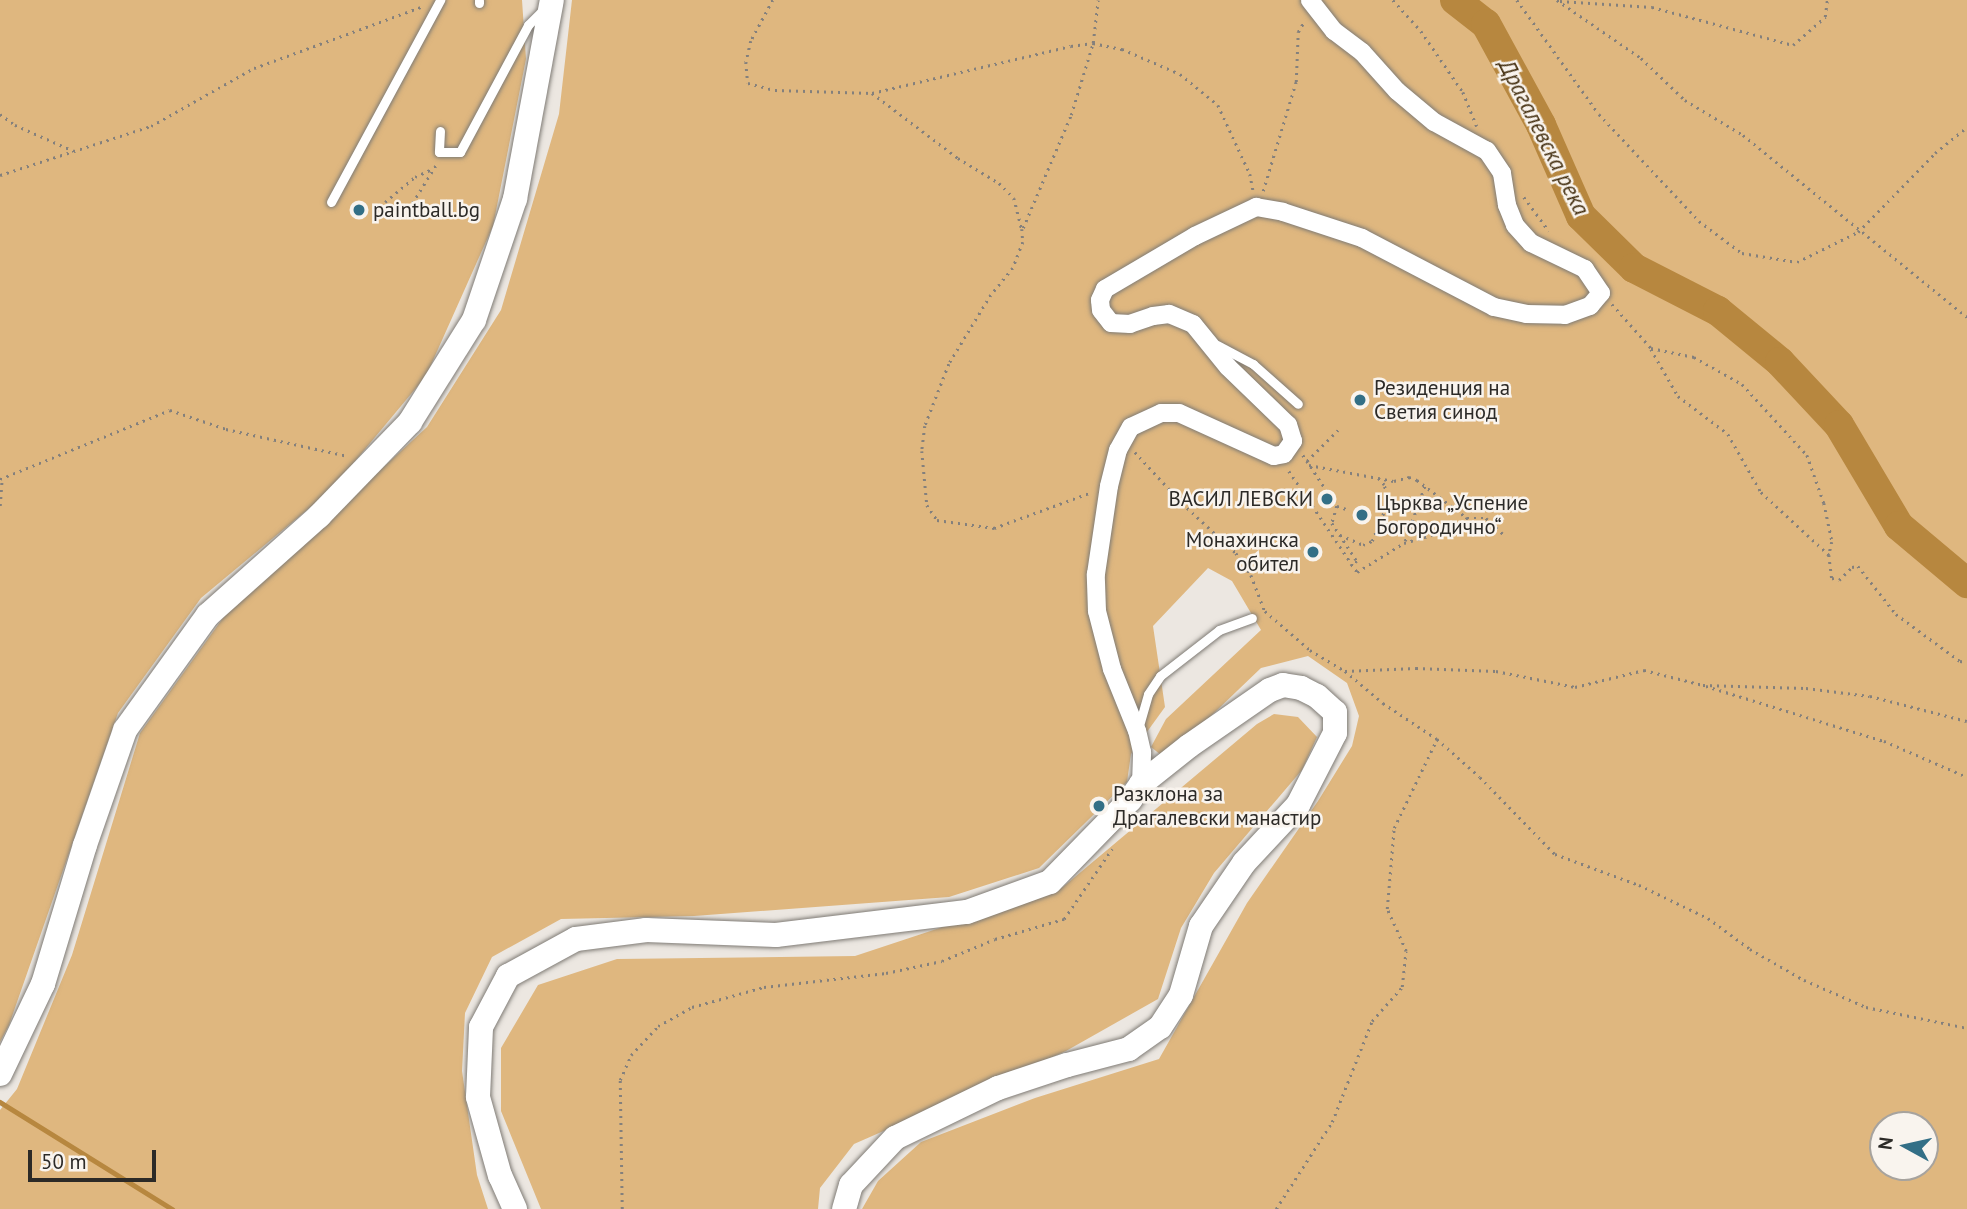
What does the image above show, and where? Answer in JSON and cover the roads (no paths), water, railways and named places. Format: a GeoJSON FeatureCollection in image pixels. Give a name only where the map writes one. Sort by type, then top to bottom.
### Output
{"type":"FeatureCollection","features":[{"type":"Feature","properties":{"kind":"street"},"geometry":{"type":"LineString","coordinates":[[0,1074],[43,984],[85,845],[125,730],[208,615],[319,516],[410,422],[474,320],[515,199],[552,1]]}},
{"type":"Feature","properties":{"kind":"street"},"geometry":{"type":"LineString","coordinates":[[1141,784],[1142,752],[1137,731],[1112,669],[1097,611],[1096,574],[1109,486],[1118,450],[1131,428],[1161,413],[1179,413],[1279,456],[1289,450],[1293,441],[1288,425],[1228,367],[1193,324],[1169,314],[1130,324],[1111,323],[1101,310],[1100,300],[1105,289],[1195,236],[1256,206],[1362,238],[1412,261],[1494,307],[1526,314],[1565,315],[1590,306],[1601,293],[1585,269],[1531,243],[1516,225],[1507,205],[1502,173],[1487,151],[1434,122],[1397,91],[1362,52],[1334,32],[1311,4]]}},
{"type":"Feature","properties":{"kind":"street"},"geometry":{"type":"LineString","coordinates":[[514,1209],[500,1176],[478,1097],[481,1027],[508,976],[576,939],[646,930],[776,935],[967,912],[1050,882],[1130,800],[1141,784],[1189,746],[1270,690],[1283,685],[1301,688],[1317,696],[1335,712],[1335,733],[1297,805],[1244,863],[1202,926],[1181,995],[1160,1027],[1129,1049],[1067,1065],[998,1088],[895,1138],[851,1185],[844,1209]]}},
{"type":"Feature","properties":{"kind":"lane"},"geometry":{"type":"LineString","coordinates":[[331,202],[440,0]]}},
{"type":"Feature","properties":{"kind":"lane"},"geometry":{"type":"LineString","coordinates":[[440,131],[439,152],[460,152],[528,25],[552,1]]}},
{"type":"Feature","properties":{"kind":"lane"},"geometry":{"type":"LineString","coordinates":[[1206,339],[1253,364],[1298,404]]}},
{"type":"Feature","properties":{"kind":"lane"},"geometry":{"type":"LineString","coordinates":[[1137,731],[1148,694],[1160,676],[1219,630],[1252,618]]}},
{"type":"Feature","properties":{"kind":"waterway","name":"Драгалевска река"},"geometry":{"type":"LineString","coordinates":[[1455,0],[1486,24],[1541,125],[1581,216],[1634,268],[1718,311],[1780,362],[1839,425],[1899,526],[1967,583]]}},
{"type":"Feature","properties":{"kind":"waterway"},"geometry":{"type":"LineString","coordinates":[[0,1102],[172,1209]]}},
{"type":"Feature","properties":{"kind":"place","name":"paintball.bg"},"geometry":{"type":"Point","coordinates":[359,210]}},
{"type":"Feature","properties":{"kind":"place","name":"Резиденция на Светия синод"},"geometry":{"type":"Point","coordinates":[1360,400]}},
{"type":"Feature","properties":{"kind":"place","name":"ВАСИЛ ЛЕВСКИ"},"geometry":{"type":"Point","coordinates":[1327,499]}},
{"type":"Feature","properties":{"kind":"place","name":"Църква „Успение Богородично“"},"geometry":{"type":"Point","coordinates":[1362,515]}},
{"type":"Feature","properties":{"kind":"place","name":"Монахинска обител"},"geometry":{"type":"Point","coordinates":[1313,552]}},
{"type":"Feature","properties":{"kind":"place","name":"Разклона за Драгалевски манастир"},"geometry":{"type":"Point","coordinates":[1099,806]}}]}
